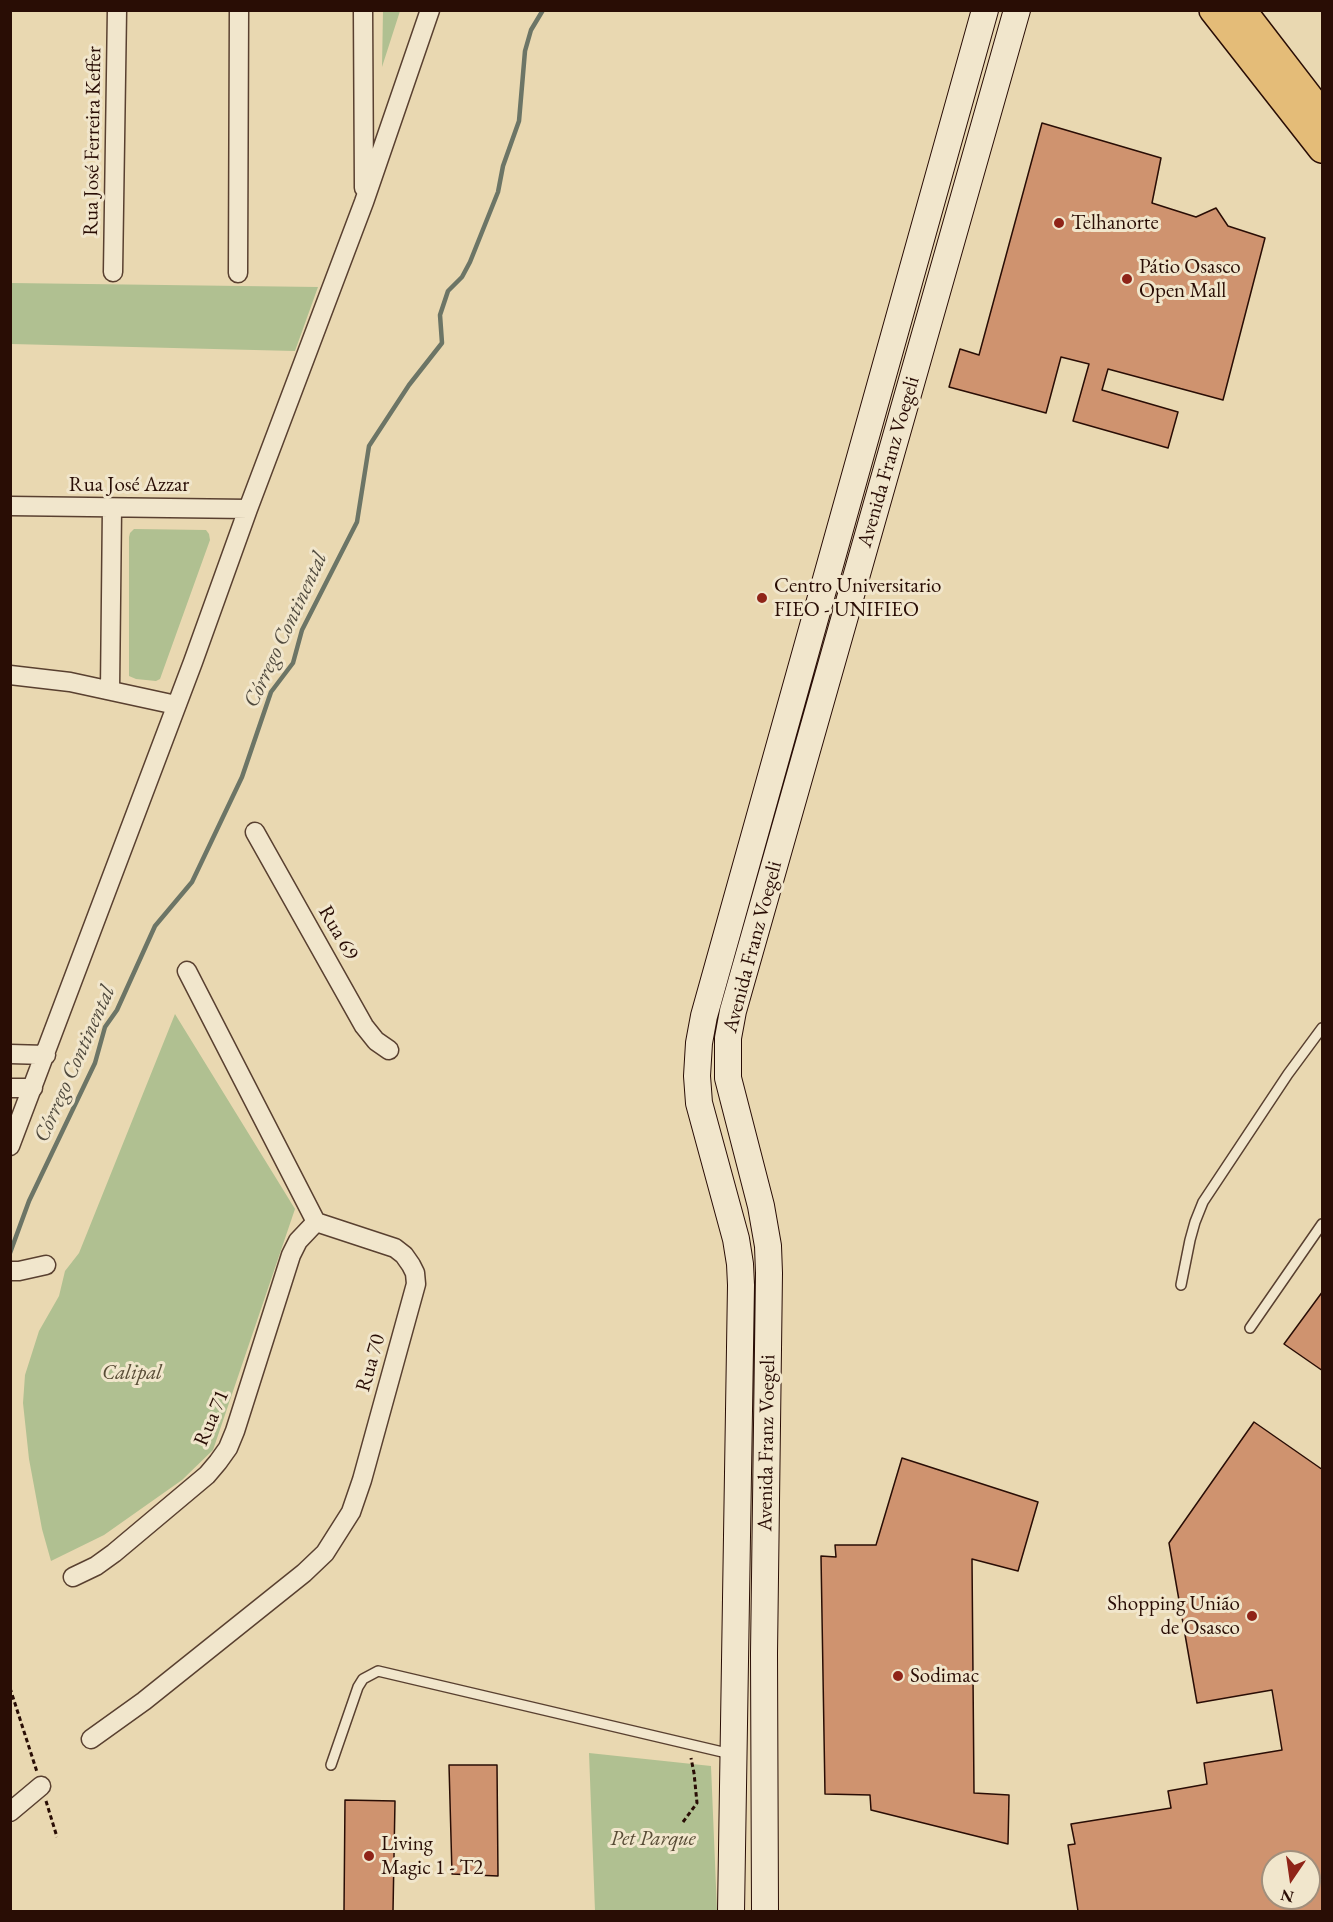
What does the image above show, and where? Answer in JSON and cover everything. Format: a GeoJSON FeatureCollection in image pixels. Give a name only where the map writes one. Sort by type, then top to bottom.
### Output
{"type":"FeatureCollection","features":[{"type":"Feature","properties":{"kind":"main road"},"geometry":{"type":"LineString","coordinates":[[1213,10],[1323,149]]}},
{"type":"Feature","properties":{"kind":"main road"},"geometry":{"type":"LineString","coordinates":[[1242,10],[1323,114]]}},
{"type":"Feature","properties":{"kind":"main road"},"geometry":{"type":"LineString","coordinates":[[983,17],[1014,21]]}},
{"type":"Feature","properties":{"kind":"main road","name":"Avenida Franz Voegeli"},"geometry":{"type":"LineString","coordinates":[[731,1911],[740,1264],[736,1239],[702,1116],[698,1080],[699,1043],[704,1016],[983,17]]}},
{"type":"Feature","properties":{"kind":"main road","name":"Avenida Franz Voegeli"},"geometry":{"type":"LineString","coordinates":[[765,1903],[764,1653],[768,1246],[761,1206],[731,1090],[728,1038],[733,1011],[1014,21]]}},
{"type":"Feature","properties":{"kind":"main road"},"geometry":{"type":"LineString","coordinates":[[698,1080],[711,1080],[731,1090],[725,1102],[715,1105],[702,1116]]}},
{"type":"Feature","properties":{"kind":"main road"},"geometry":{"type":"LineString","coordinates":[[740,1334],[747,1377],[758,1393],[767,1398]]}},
{"type":"Feature","properties":{"kind":"main road"},"geometry":{"type":"LineString","coordinates":[[731,1886],[738,1892],[765,1903]]}},
{"type":"Feature","properties":{"kind":"street","name":"Rua José Ferreira Keffer"},"geometry":{"type":"LineString","coordinates":[[113,272],[117,10]]}},
{"type":"Feature","properties":{"kind":"street"},"geometry":{"type":"LineString","coordinates":[[238,273],[239,10]]}},
{"type":"Feature","properties":{"kind":"street"},"geometry":{"type":"LineString","coordinates":[[363,10],[364,202]]}},
{"type":"Feature","properties":{"kind":"street"},"geometry":{"type":"LineString","coordinates":[[10,1146],[364,202],[430,10]]}},
{"type":"Feature","properties":{"kind":"street","name":"Rua José Azzar"},"geometry":{"type":"LineString","coordinates":[[10,506],[248,509]]}},
{"type":"Feature","properties":{"kind":"street"},"geometry":{"type":"LineString","coordinates":[[110,690],[112,508]]}},
{"type":"Feature","properties":{"kind":"street"},"geometry":{"type":"LineString","coordinates":[[10,675],[70,682],[176,705]]}},
{"type":"Feature","properties":{"kind":"street","name":"Rua 69"},"geometry":{"type":"LineString","coordinates":[[255,832],[364,1026],[376,1041],[389,1050]]}},
{"type":"Feature","properties":{"kind":"street"},"geometry":{"type":"LineString","coordinates":[[187,971],[316,1222]]}},
{"type":"Feature","properties":{"kind":"street"},"geometry":{"type":"LineString","coordinates":[[10,1054],[46,1055]]}},
{"type":"Feature","properties":{"kind":"street"},"geometry":{"type":"LineString","coordinates":[[10,1088],[33,1088]]}},
{"type":"Feature","properties":{"kind":"street","name":"Rua 71"},"geometry":{"type":"LineString","coordinates":[[73,1577],[96,1566],[114,1553],[207,1475],[219,1462],[235,1431],[291,1255],[298,1241],[316,1222]]}},
{"type":"Feature","properties":{"kind":"street","name":"Rua 70"},"geometry":{"type":"LineString","coordinates":[[91,1739],[144,1701],[304,1573],[325,1553],[351,1512],[412,1299],[416,1284],[415,1273],[404,1255],[395,1248],[316,1222]]}},
{"type":"Feature","properties":{"kind":"street"},"geometry":{"type":"LineString","coordinates":[[10,1271],[46,1265]]}},
{"type":"Feature","properties":{"kind":"street"},"geometry":{"type":"LineString","coordinates":[[10,1812],[41,1785]]}},
{"type":"Feature","properties":{"kind":"lane"},"geometry":{"type":"LineString","coordinates":[[1181,1285],[1192,1231],[1203,1202],[1288,1074],[1323,1028]]}},
{"type":"Feature","properties":{"kind":"lane"},"geometry":{"type":"LineString","coordinates":[[1250,1328],[1323,1224]]}},
{"type":"Feature","properties":{"kind":"lane"},"geometry":{"type":"LineString","coordinates":[[331,1765],[358,1687],[363,1679],[378,1671],[733,1754]]}},
{"type":"Feature","properties":{"kind":"path"},"geometry":{"type":"LineString","coordinates":[[10,1688],[57,1837]]}},
{"type":"Feature","properties":{"kind":"path"},"geometry":{"type":"LineString","coordinates":[[683,1822],[697,1803],[688,1744]]}},
{"type":"Feature","properties":{"kind":"green space"},"geometry":{"type":"Polygon","coordinates":[[[383,11],[400,11],[382,67],[383,11]]]}},
{"type":"Feature","properties":{"kind":"green space"},"geometry":{"type":"Polygon","coordinates":[[[11,283],[318,287],[295,351],[11,344],[11,283]]]}},
{"type":"Feature","properties":{"kind":"green space"},"geometry":{"type":"Polygon","coordinates":[[[134,529],[206,530],[210,540],[160,679],[156,681],[129,676],[129,537],[134,529]]]}},
{"type":"Feature","properties":{"kind":"green space","name":"Calipal"},"geometry":{"type":"Polygon","coordinates":[[[175,1014],[295,1209],[213,1450],[182,1480],[104,1535],[51,1561],[42,1529],[29,1459],[23,1403],[25,1375],[39,1331],[59,1296],[65,1271],[79,1253],[175,1014]]]}},
{"type":"Feature","properties":{"kind":"green space","name":"Pet Parque"},"geometry":{"type":"Polygon","coordinates":[[[589,1753],[711,1766],[717,1911],[595,1911],[589,1753]]]}},
{"type":"Feature","properties":{"kind":"building","name":"Pátio Osasco Open Mall"},"geometry":{"type":"Polygon","coordinates":[[[1042,123],[1161,158],[1152,203],[1196,217],[1216,208],[1228,226],[1265,238],[1223,400],[1108,369],[1102,390],[1178,412],[1168,448],[1073,421],[1089,364],[1061,357],[1046,413],[949,387],[960,349],[979,355],[1042,123]]]}},
{"type":"Feature","properties":{"kind":"building"},"geometry":{"type":"Polygon","coordinates":[[[1323,1291],[1323,1371],[1284,1344],[1323,1291]]]}},
{"type":"Feature","properties":{"kind":"building","name":"Shopping União de Osasco"},"geometry":{"type":"Polygon","coordinates":[[[1254,1422],[1323,1470],[1323,1911],[1078,1911],[1068,1845],[1075,1844],[1071,1824],[1171,1808],[1168,1791],[1207,1784],[1204,1763],[1282,1750],[1272,1690],[1197,1703],[1169,1543],[1254,1422]]]}},
{"type":"Feature","properties":{"kind":"building","name":"Sodimac"},"geometry":{"type":"Polygon","coordinates":[[[902,1458],[1038,1502],[1018,1571],[972,1559],[974,1793],[1009,1795],[1008,1844],[871,1810],[870,1795],[825,1794],[821,1556],[836,1557],[835,1545],[876,1545],[902,1458]]]}},
{"type":"Feature","properties":{"kind":"building"},"geometry":{"type":"Polygon","coordinates":[[[449,1765],[497,1765],[498,1876],[452,1874],[449,1765]]]}},
{"type":"Feature","properties":{"kind":"building","name":"Living Magic 1 - T2"},"geometry":{"type":"Polygon","coordinates":[[[345,1800],[395,1801],[393,1911],[344,1911],[345,1800]]]}},
{"type":"Feature","properties":{"kind":"waterway","name":"Córrego Continental"},"geometry":{"type":"LineString","coordinates":[[10,1253],[29,1201],[95,1063],[105,1027],[117,1010],[155,926],[192,882],[242,777],[271,692],[293,663],[302,630],[357,522],[369,446],[409,385],[442,343],[440,315],[448,291],[462,277],[470,262],[498,192],[503,166],[519,121],[525,51],[531,30],[543,10]]}},
{"type":"Feature","properties":{"kind":"place","name":"Telhanorte"},"geometry":{"type":"Point","coordinates":[1059,223]}},
{"type":"Feature","properties":{"kind":"place","name":"Pátio Osasco Open Mall"},"geometry":{"type":"Point","coordinates":[1127,279]}},
{"type":"Feature","properties":{"kind":"place","name":"Centro Universitario FIEO - UNIFIEO"},"geometry":{"type":"Point","coordinates":[762,598]}},
{"type":"Feature","properties":{"kind":"place","name":"Shopping União de Osasco"},"geometry":{"type":"Point","coordinates":[1252,1616]}},
{"type":"Feature","properties":{"kind":"place","name":"Sodimac"},"geometry":{"type":"Point","coordinates":[898,1676]}},
{"type":"Feature","properties":{"kind":"place","name":"Living Magic 1 - T2"},"geometry":{"type":"Point","coordinates":[369,1856]}}]}
